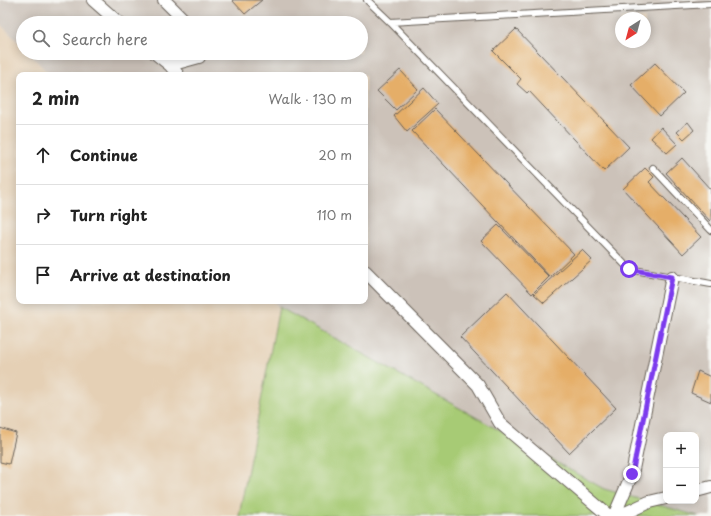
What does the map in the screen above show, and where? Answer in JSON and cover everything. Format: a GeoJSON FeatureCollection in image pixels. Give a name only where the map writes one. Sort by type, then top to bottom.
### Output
{"type":"FeatureCollection","features":[{"type":"Feature","properties":{"kind":"street"},"geometry":{"type":"LineString","coordinates":[[93,0],[111,16]]}},
{"type":"Feature","properties":{"kind":"street"},"geometry":{"type":"LineString","coordinates":[[164,0],[180,16]]}},
{"type":"Feature","properties":{"kind":"street"},"geometry":{"type":"LineString","coordinates":[[164,60],[176,72]]}},
{"type":"Feature","properties":{"kind":"street"},"geometry":{"type":"LineString","coordinates":[[170,65],[188,60]]}},
{"type":"Feature","properties":{"kind":"street"},"geometry":{"type":"LineString","coordinates":[[368,274],[478,385],[500,423],[610,516]]}},
{"type":"Feature","properties":{"kind":"street"},"geometry":{"type":"LineString","coordinates":[[614,516],[632,474],[672,277]]}},
{"type":"Feature","properties":{"kind":"street"},"geometry":{"type":"LineString","coordinates":[[699,490],[711,487]]}},
{"type":"Feature","properties":{"kind":"street"},"geometry":{"type":"LineString","coordinates":[[619,516],[649,502],[663,499]]}},
{"type":"Feature","properties":{"kind":"lane"},"geometry":{"type":"LineString","coordinates":[[367,0],[629,269],[711,284]]}},
{"type":"Feature","properties":{"kind":"lane"},"geometry":{"type":"LineString","coordinates":[[390,22],[711,4]]}},
{"type":"Feature","properties":{"kind":"lane"},"geometry":{"type":"LineString","coordinates":[[654,168],[711,230]]}},
{"type":"Feature","properties":{"kind":"shaded area"},"geometry":{"type":"Polygon","coordinates":[[[0,0],[711,0],[711,516],[698,516],[604,489],[276,304],[368,304],[368,72],[47,72],[36,60],[368,60],[368,16],[16,16],[16,40],[0,24],[0,0]]]}},
{"type":"Feature","properties":{"kind":"shaded area"},"geometry":{"type":"Polygon","coordinates":[[[0,24],[16,40],[16,60],[36,60],[47,72],[16,72],[16,304],[276,304],[279,307],[239,516],[0,516],[0,24]]]}},
{"type":"Feature","properties":{"kind":"green space"},"geometry":{"type":"Polygon","coordinates":[[[279,307],[604,489],[698,516],[239,516],[279,307]]]}},
{"type":"Feature","properties":{"kind":"building"},"geometry":{"type":"Polygon","coordinates":[[[232,0],[262,0],[245,14],[232,0]]]}},
{"type":"Feature","properties":{"kind":"building"},"geometry":{"type":"Polygon","coordinates":[[[516,29],[629,147],[604,171],[529,91],[527,93],[517,84],[521,79],[493,51],[516,29]]]}},
{"type":"Feature","properties":{"kind":"building"},"geometry":{"type":"Polygon","coordinates":[[[655,63],[684,93],[660,116],[631,85],[655,63]]]}},
{"type":"Feature","properties":{"kind":"building"},"geometry":{"type":"Polygon","coordinates":[[[400,70],[418,89],[396,110],[377,91],[400,70]]]}},
{"type":"Feature","properties":{"kind":"building"},"geometry":{"type":"Polygon","coordinates":[[[424,88],[438,104],[407,132],[394,116],[424,88]]]}},
{"type":"Feature","properties":{"kind":"building"},"geometry":{"type":"Polygon","coordinates":[[[435,109],[574,254],[550,277],[412,131],[435,109]]]}},
{"type":"Feature","properties":{"kind":"building"},"geometry":{"type":"Polygon","coordinates":[[[688,122],[694,130],[684,139],[677,132],[688,122]]]}},
{"type":"Feature","properties":{"kind":"building"},"geometry":{"type":"Polygon","coordinates":[[[661,127],[677,144],[667,153],[651,138],[661,127]]]}},
{"type":"Feature","properties":{"kind":"building"},"geometry":{"type":"Polygon","coordinates":[[[682,158],[711,190],[710,221],[666,173],[682,158]]]}},
{"type":"Feature","properties":{"kind":"building"},"geometry":{"type":"Polygon","coordinates":[[[645,168],[654,177],[649,182],[701,237],[683,254],[623,189],[645,168]]]}},
{"type":"Feature","properties":{"kind":"building"},"geometry":{"type":"Polygon","coordinates":[[[498,225],[549,277],[532,294],[481,241],[498,225]]]}},
{"type":"Feature","properties":{"kind":"building"},"geometry":{"type":"Polygon","coordinates":[[[582,250],[592,260],[544,303],[534,294],[582,250]]]}},
{"type":"Feature","properties":{"kind":"building"},"geometry":{"type":"Polygon","coordinates":[[[507,292],[616,408],[569,453],[460,337],[507,292]]]}},
{"type":"Feature","properties":{"kind":"building"},"geometry":{"type":"Polygon","coordinates":[[[698,371],[711,377],[711,402],[691,393],[698,371]]]}},
{"type":"Feature","properties":{"kind":"building"},"geometry":{"type":"Polygon","coordinates":[[[0,428],[16,433],[9,464],[0,462],[0,428]]]}},
{"type":"Feature","properties":{"kind":"route"},"geometry":{"type":"LineString","coordinates":[[629,269],[672,277],[632,474]]}}]}
